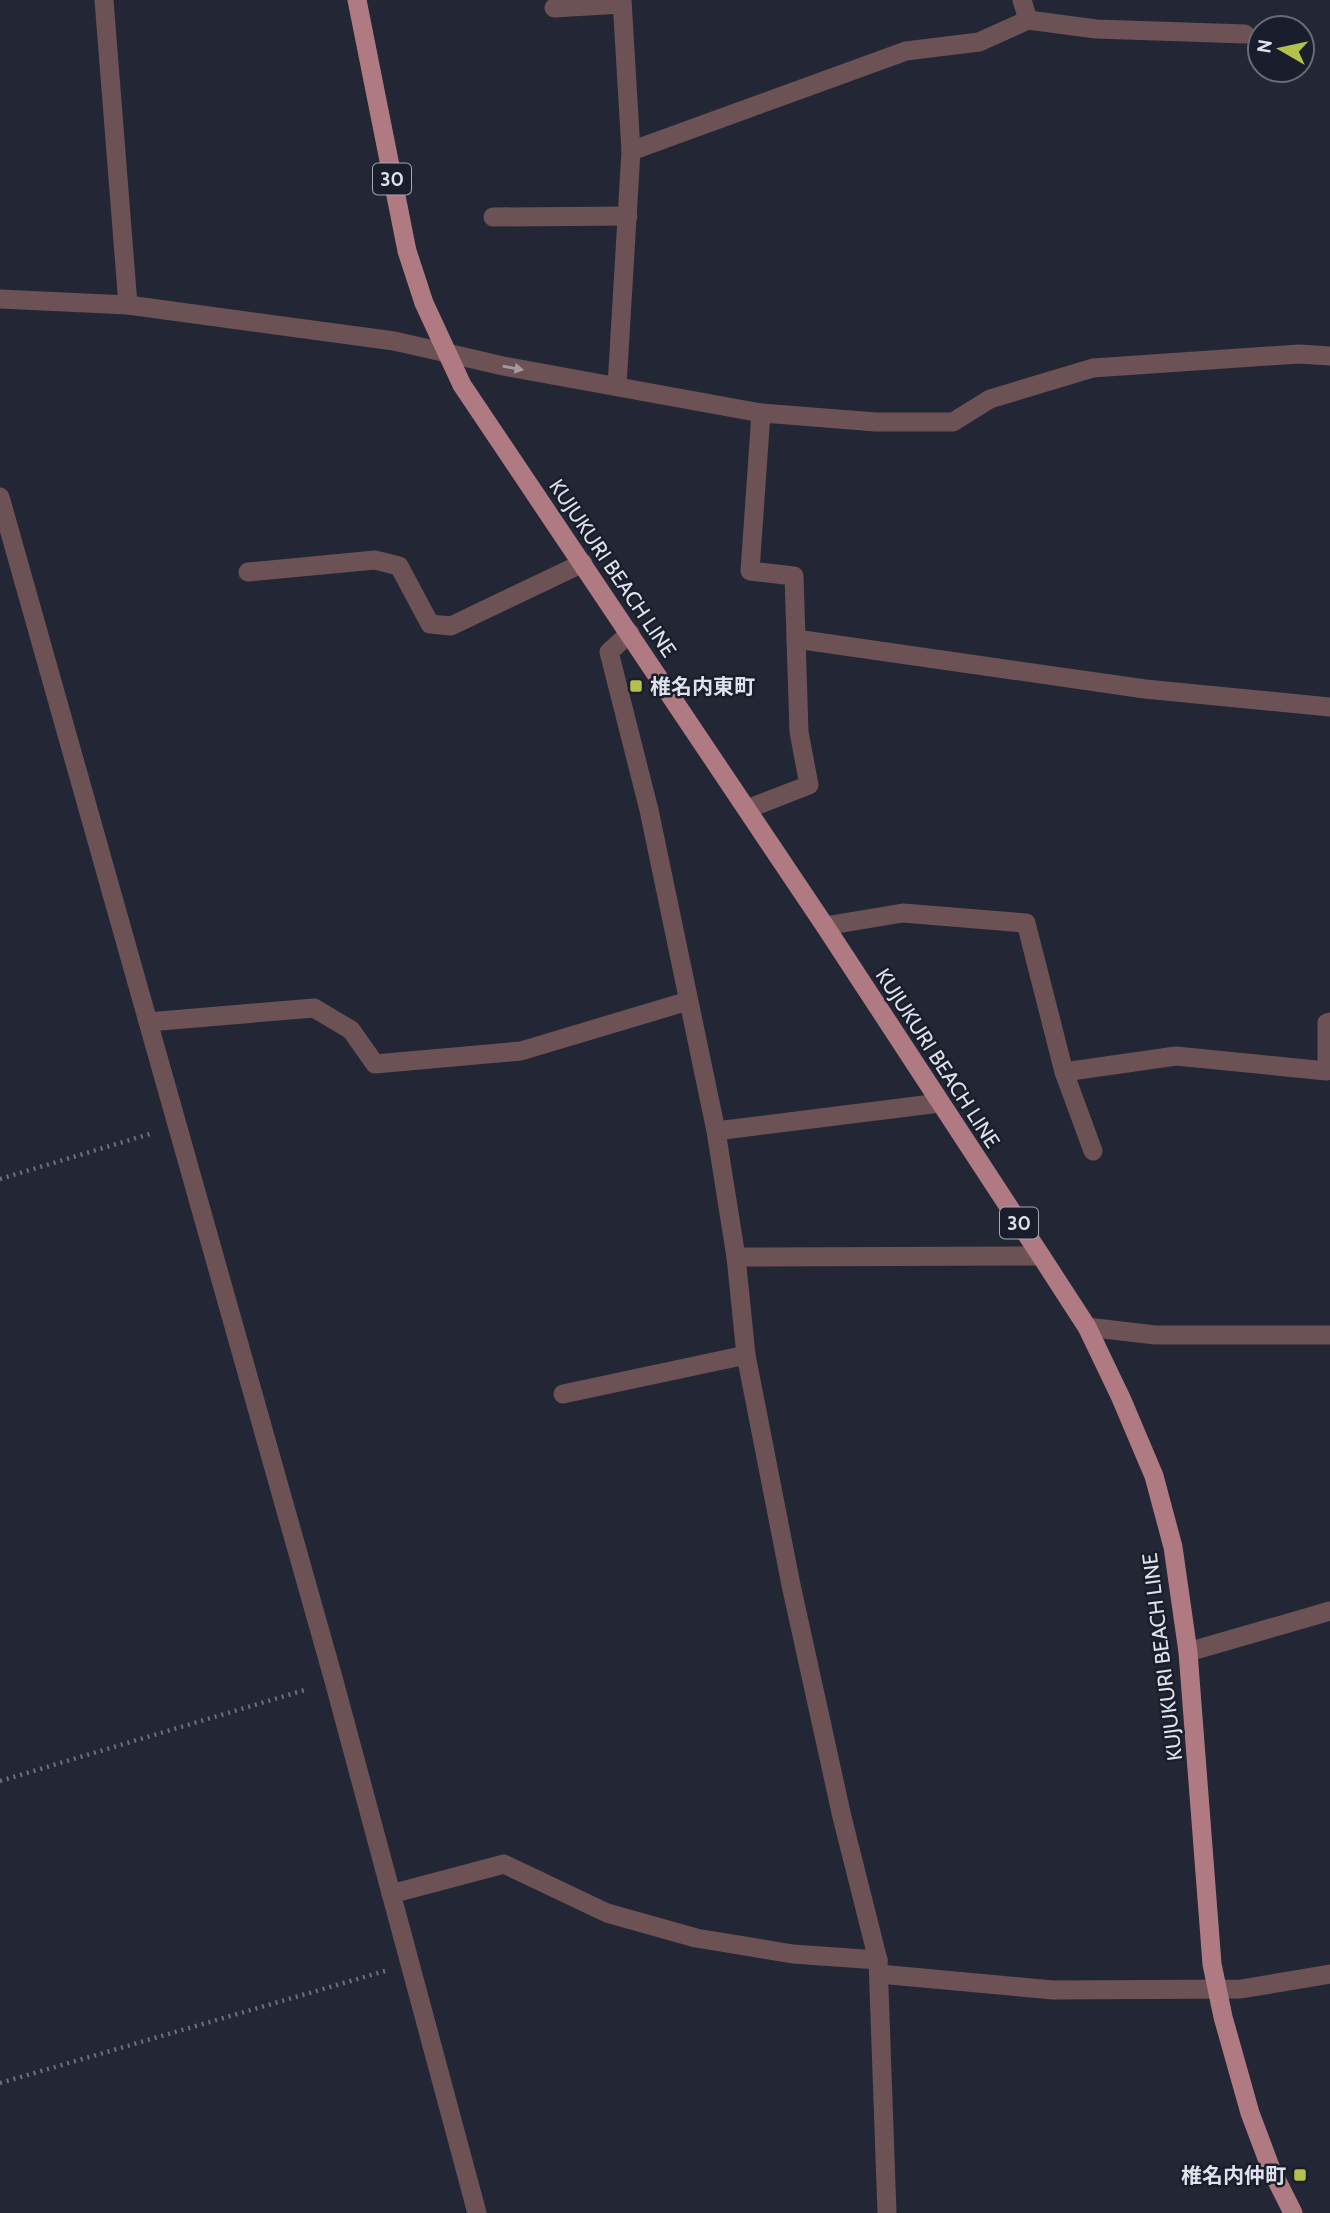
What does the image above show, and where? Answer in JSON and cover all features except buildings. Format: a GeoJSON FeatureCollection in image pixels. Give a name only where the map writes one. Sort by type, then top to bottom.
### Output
{"type":"FeatureCollection","features":[{"type":"Feature","properties":{"kind":"main road","name":"KUJUKURI BEACH LINE"},"geometry":{"type":"LineString","coordinates":[[357,0],[407,251],[424,303],[462,385],[825,926],[1087,1327],[1154,1476],[1173,1547],[1188,1652],[1212,1964],[1223,2017],[1250,2113],[1271,2169],[1293,2213]]}},
{"type":"Feature","properties":{"kind":"street"},"geometry":{"type":"LineString","coordinates":[[104,0],[128,305]]}},
{"type":"Feature","properties":{"kind":"street"},"geometry":{"type":"LineString","coordinates":[[1022,0],[1028,20]]}},
{"type":"Feature","properties":{"kind":"street"},"geometry":{"type":"LineString","coordinates":[[554,8],[622,2],[631,151],[617,386]]}},
{"type":"Feature","properties":{"kind":"street"},"geometry":{"type":"LineString","coordinates":[[631,151],[906,51],[979,42],[1028,20],[1096,29],[1245,34]]}},
{"type":"Feature","properties":{"kind":"street"},"geometry":{"type":"LineString","coordinates":[[493,217],[628,216]]}},
{"type":"Feature","properties":{"kind":"street"},"geometry":{"type":"LineString","coordinates":[[0,299],[128,305],[394,341],[761,413],[876,422],[953,422],[990,399],[1093,368],[1299,354],[1330,356]]}},
{"type":"Feature","properties":{"kind":"street"},"geometry":{"type":"LineString","coordinates":[[747,809],[808,785],[799,732],[794,576],[750,572],[761,413]]}},
{"type":"Feature","properties":{"kind":"street"},"geometry":{"type":"LineString","coordinates":[[0,497],[334,1681],[477,2213]]}},
{"type":"Feature","properties":{"kind":"street"},"geometry":{"type":"LineString","coordinates":[[248,572],[375,560],[399,566],[430,624],[451,626],[583,563]]}},
{"type":"Feature","properties":{"kind":"street"},"geometry":{"type":"LineString","coordinates":[[629,633],[609,652],[649,810],[716,1132],[736,1257],[746,1356],[836,1791],[878,1967],[887,2213]]}},
{"type":"Feature","properties":{"kind":"street"},"geometry":{"type":"LineString","coordinates":[[796,639],[1145,689],[1330,707]]}},
{"type":"Feature","properties":{"kind":"street"},"geometry":{"type":"LineString","coordinates":[[825,926],[903,913],[1026,923],[1064,1072],[1093,1151]]}},
{"type":"Feature","properties":{"kind":"street"},"geometry":{"type":"LineString","coordinates":[[148,1022],[314,1008],[351,1030],[375,1064],[521,1051],[688,1001]]}},
{"type":"Feature","properties":{"kind":"street"},"geometry":{"type":"LineString","coordinates":[[1064,1072],[1176,1056],[1327,1071],[1327,1023],[1330,1022]]}},
{"type":"Feature","properties":{"kind":"street"},"geometry":{"type":"LineString","coordinates":[[716,1132],[940,1103]]}},
{"type":"Feature","properties":{"kind":"street"},"geometry":{"type":"LineString","coordinates":[[736,1257],[1041,1256]]}},
{"type":"Feature","properties":{"kind":"street"},"geometry":{"type":"LineString","coordinates":[[1087,1327],[1155,1335],[1330,1335]]}},
{"type":"Feature","properties":{"kind":"street"},"geometry":{"type":"LineString","coordinates":[[563,1394],[746,1356]]}},
{"type":"Feature","properties":{"kind":"street"},"geometry":{"type":"LineString","coordinates":[[1188,1652],[1330,1611]]}},
{"type":"Feature","properties":{"kind":"street"},"geometry":{"type":"LineString","coordinates":[[391,1894],[504,1864],[607,1913],[696,1938],[878,1967],[1053,1990],[1241,1989],[1330,1974]]}},
{"type":"Feature","properties":{"kind":"path"},"geometry":{"type":"LineString","coordinates":[[0,1179],[179,1125]]}},
{"type":"Feature","properties":{"kind":"path"},"geometry":{"type":"LineString","coordinates":[[0,1781],[334,1681]]}},
{"type":"Feature","properties":{"kind":"path"},"geometry":{"type":"LineString","coordinates":[[0,2083],[410,1964]]}},
{"type":"Feature","properties":{"kind":"place","name":"椎名内東町"},"geometry":{"type":"Point","coordinates":[636,686]}},
{"type":"Feature","properties":{"kind":"place","name":"椎名内仲町"},"geometry":{"type":"Point","coordinates":[1300,2175]}}]}
